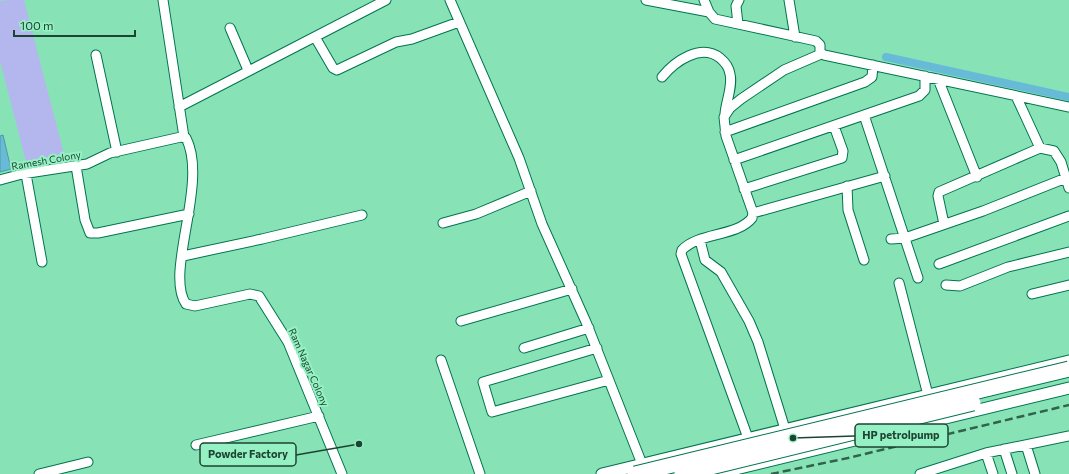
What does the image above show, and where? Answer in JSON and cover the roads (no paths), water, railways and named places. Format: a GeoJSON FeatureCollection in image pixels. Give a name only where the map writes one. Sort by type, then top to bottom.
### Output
{"type":"FeatureCollection","features":[{"type":"Feature","properties":{"kind":"highway"},"geometry":{"type":"LineString","coordinates":[[638,469],[1069,369]]}},
{"type":"Feature","properties":{"kind":"highway"},"geometry":{"type":"LineString","coordinates":[[682,474],[1069,380]]}},
{"type":"Feature","properties":{"kind":"street","name":"Ram Nagar Colony"},"geometry":{"type":"LineString","coordinates":[[163,0],[179,107],[193,179],[179,279],[180,292],[186,304],[195,306],[250,294],[259,296],[288,342],[342,474]]}},
{"type":"Feature","properties":{"kind":"street"},"geometry":{"type":"LineString","coordinates":[[179,107],[386,0]]}},
{"type":"Feature","properties":{"kind":"street"},"geometry":{"type":"LineString","coordinates":[[450,0],[519,158],[542,224],[589,328],[638,469]]}},
{"type":"Feature","properties":{"kind":"street"},"geometry":{"type":"LineString","coordinates":[[646,0],[709,12]]}},
{"type":"Feature","properties":{"kind":"street"},"geometry":{"type":"LineString","coordinates":[[704,0],[709,12],[715,18],[816,41],[820,49],[873,65],[1069,107]]}},
{"type":"Feature","properties":{"kind":"street"},"geometry":{"type":"LineString","coordinates":[[789,0],[795,37]]}},
{"type":"Feature","properties":{"kind":"street"},"geometry":{"type":"LineString","coordinates":[[738,1],[738,24]]}},
{"type":"Feature","properties":{"kind":"street"},"geometry":{"type":"LineString","coordinates":[[315,37],[334,68],[337,70],[396,42],[412,39],[459,22]]}},
{"type":"Feature","properties":{"kind":"street"},"geometry":{"type":"LineString","coordinates":[[230,28],[248,70]]}},
{"type":"Feature","properties":{"kind":"street"},"geometry":{"type":"LineString","coordinates":[[724,117],[730,108],[741,98],[820,49]]}},
{"type":"Feature","properties":{"kind":"street"},"geometry":{"type":"LineString","coordinates":[[662,77],[671,67],[690,56],[707,52],[716,55],[723,61],[730,73],[724,117],[726,132],[734,160],[753,213],[752,218],[744,225],[685,246],[682,250],[682,260],[748,438]]}},
{"type":"Feature","properties":{"kind":"street"},"geometry":{"type":"LineString","coordinates":[[96,55],[117,152]]}},
{"type":"Feature","properties":{"kind":"street"},"geometry":{"type":"LineString","coordinates":[[726,132],[865,82],[872,77],[873,65]]}},
{"type":"Feature","properties":{"kind":"street"},"geometry":{"type":"LineString","coordinates":[[734,160],[923,94],[925,76]]}},
{"type":"Feature","properties":{"kind":"street"},"geometry":{"type":"LineString","coordinates":[[938,79],[977,177]]}},
{"type":"Feature","properties":{"kind":"street"},"geometry":{"type":"LineString","coordinates":[[1016,96],[1040,148]]}},
{"type":"Feature","properties":{"kind":"street"},"geometry":{"type":"LineString","coordinates":[[864,115],[918,278]]}},
{"type":"Feature","properties":{"kind":"street"},"geometry":{"type":"LineString","coordinates":[[744,189],[842,158],[843,151],[834,126]]}},
{"type":"Feature","properties":{"kind":"street","name":"Ramesh Colony"},"geometry":{"type":"LineString","coordinates":[[0,180],[87,164],[100,156],[185,138]]}},
{"type":"Feature","properties":{"kind":"street"},"geometry":{"type":"LineString","coordinates":[[944,224],[938,196],[939,192],[977,177],[1040,148],[1054,150],[1069,188]]}},
{"type":"Feature","properties":{"kind":"street"},"geometry":{"type":"LineString","coordinates":[[76,166],[85,220],[90,233],[98,233],[189,214]]}},
{"type":"Feature","properties":{"kind":"street"},"geometry":{"type":"LineString","coordinates":[[26,174],[42,262]]}},
{"type":"Feature","properties":{"kind":"street"},"geometry":{"type":"LineString","coordinates":[[753,213],[885,176]]}},
{"type":"Feature","properties":{"kind":"street"},"geometry":{"type":"LineString","coordinates":[[891,239],[905,238],[994,207],[1066,178]]}},
{"type":"Feature","properties":{"kind":"street"},"geometry":{"type":"LineString","coordinates":[[847,186],[848,210],[864,260]]}},
{"type":"Feature","properties":{"kind":"street"},"geometry":{"type":"LineString","coordinates":[[444,223],[476,214],[531,191]]}},
{"type":"Feature","properties":{"kind":"street"},"geometry":{"type":"LineString","coordinates":[[183,256],[362,215]]}},
{"type":"Feature","properties":{"kind":"street"},"geometry":{"type":"LineString","coordinates":[[939,264],[1069,216]]}},
{"type":"Feature","properties":{"kind":"street"},"geometry":{"type":"LineString","coordinates":[[700,240],[706,260],[722,272],[749,321],[790,428],[803,453]]}},
{"type":"Feature","properties":{"kind":"street"},"geometry":{"type":"LineString","coordinates":[[946,285],[960,286],[1008,267],[1069,252]]}},
{"type":"Feature","properties":{"kind":"street"},"geometry":{"type":"LineString","coordinates":[[899,284],[928,395]]}},
{"type":"Feature","properties":{"kind":"street"},"geometry":{"type":"LineString","coordinates":[[1032,294],[1069,285]]}},
{"type":"Feature","properties":{"kind":"street"},"geometry":{"type":"LineString","coordinates":[[461,321],[572,289]]}},
{"type":"Feature","properties":{"kind":"street"},"geometry":{"type":"LineString","coordinates":[[524,348],[589,328]]}},
{"type":"Feature","properties":{"kind":"street"},"geometry":{"type":"LineString","coordinates":[[597,348],[483,382],[492,412],[608,380]]}},
{"type":"Feature","properties":{"kind":"street"},"geometry":{"type":"LineString","coordinates":[[441,360],[480,474]]}},
{"type":"Feature","properties":{"kind":"street"},"geometry":{"type":"LineString","coordinates":[[602,474],[638,469],[748,438],[1069,361]]}},
{"type":"Feature","properties":{"kind":"street"},"geometry":{"type":"LineString","coordinates":[[715,474],[1069,388]]}},
{"type":"Feature","properties":{"kind":"street"},"geometry":{"type":"LineString","coordinates":[[196,445],[318,416]]}},
{"type":"Feature","properties":{"kind":"street"},"geometry":{"type":"LineString","coordinates":[[926,473],[986,453],[1069,436]]}},
{"type":"Feature","properties":{"kind":"street"},"geometry":{"type":"LineString","coordinates":[[1026,444],[1035,474]]}},
{"type":"Feature","properties":{"kind":"street"},"geometry":{"type":"LineString","coordinates":[[1004,449],[1012,474]]}},
{"type":"Feature","properties":{"kind":"street"},"geometry":{"type":"LineString","coordinates":[[986,453],[993,474]]}},
{"type":"Feature","properties":{"kind":"street"},"geometry":{"type":"LineString","coordinates":[[39,474],[88,462]]}},
{"type":"Feature","properties":{"kind":"waterway"},"geometry":{"type":"LineString","coordinates":[[886,57],[1069,97]]}},
{"type":"Feature","properties":{"kind":"railway"},"geometry":{"type":"LineString","coordinates":[[771,474],[848,458],[1069,405]]}},
{"type":"Feature","properties":{"kind":"place","name":"HP petrolpump"},"geometry":{"type":"Point","coordinates":[793,438]}},
{"type":"Feature","properties":{"kind":"place","name":"Powder Factory"},"geometry":{"type":"Point","coordinates":[359,444]}}]}
